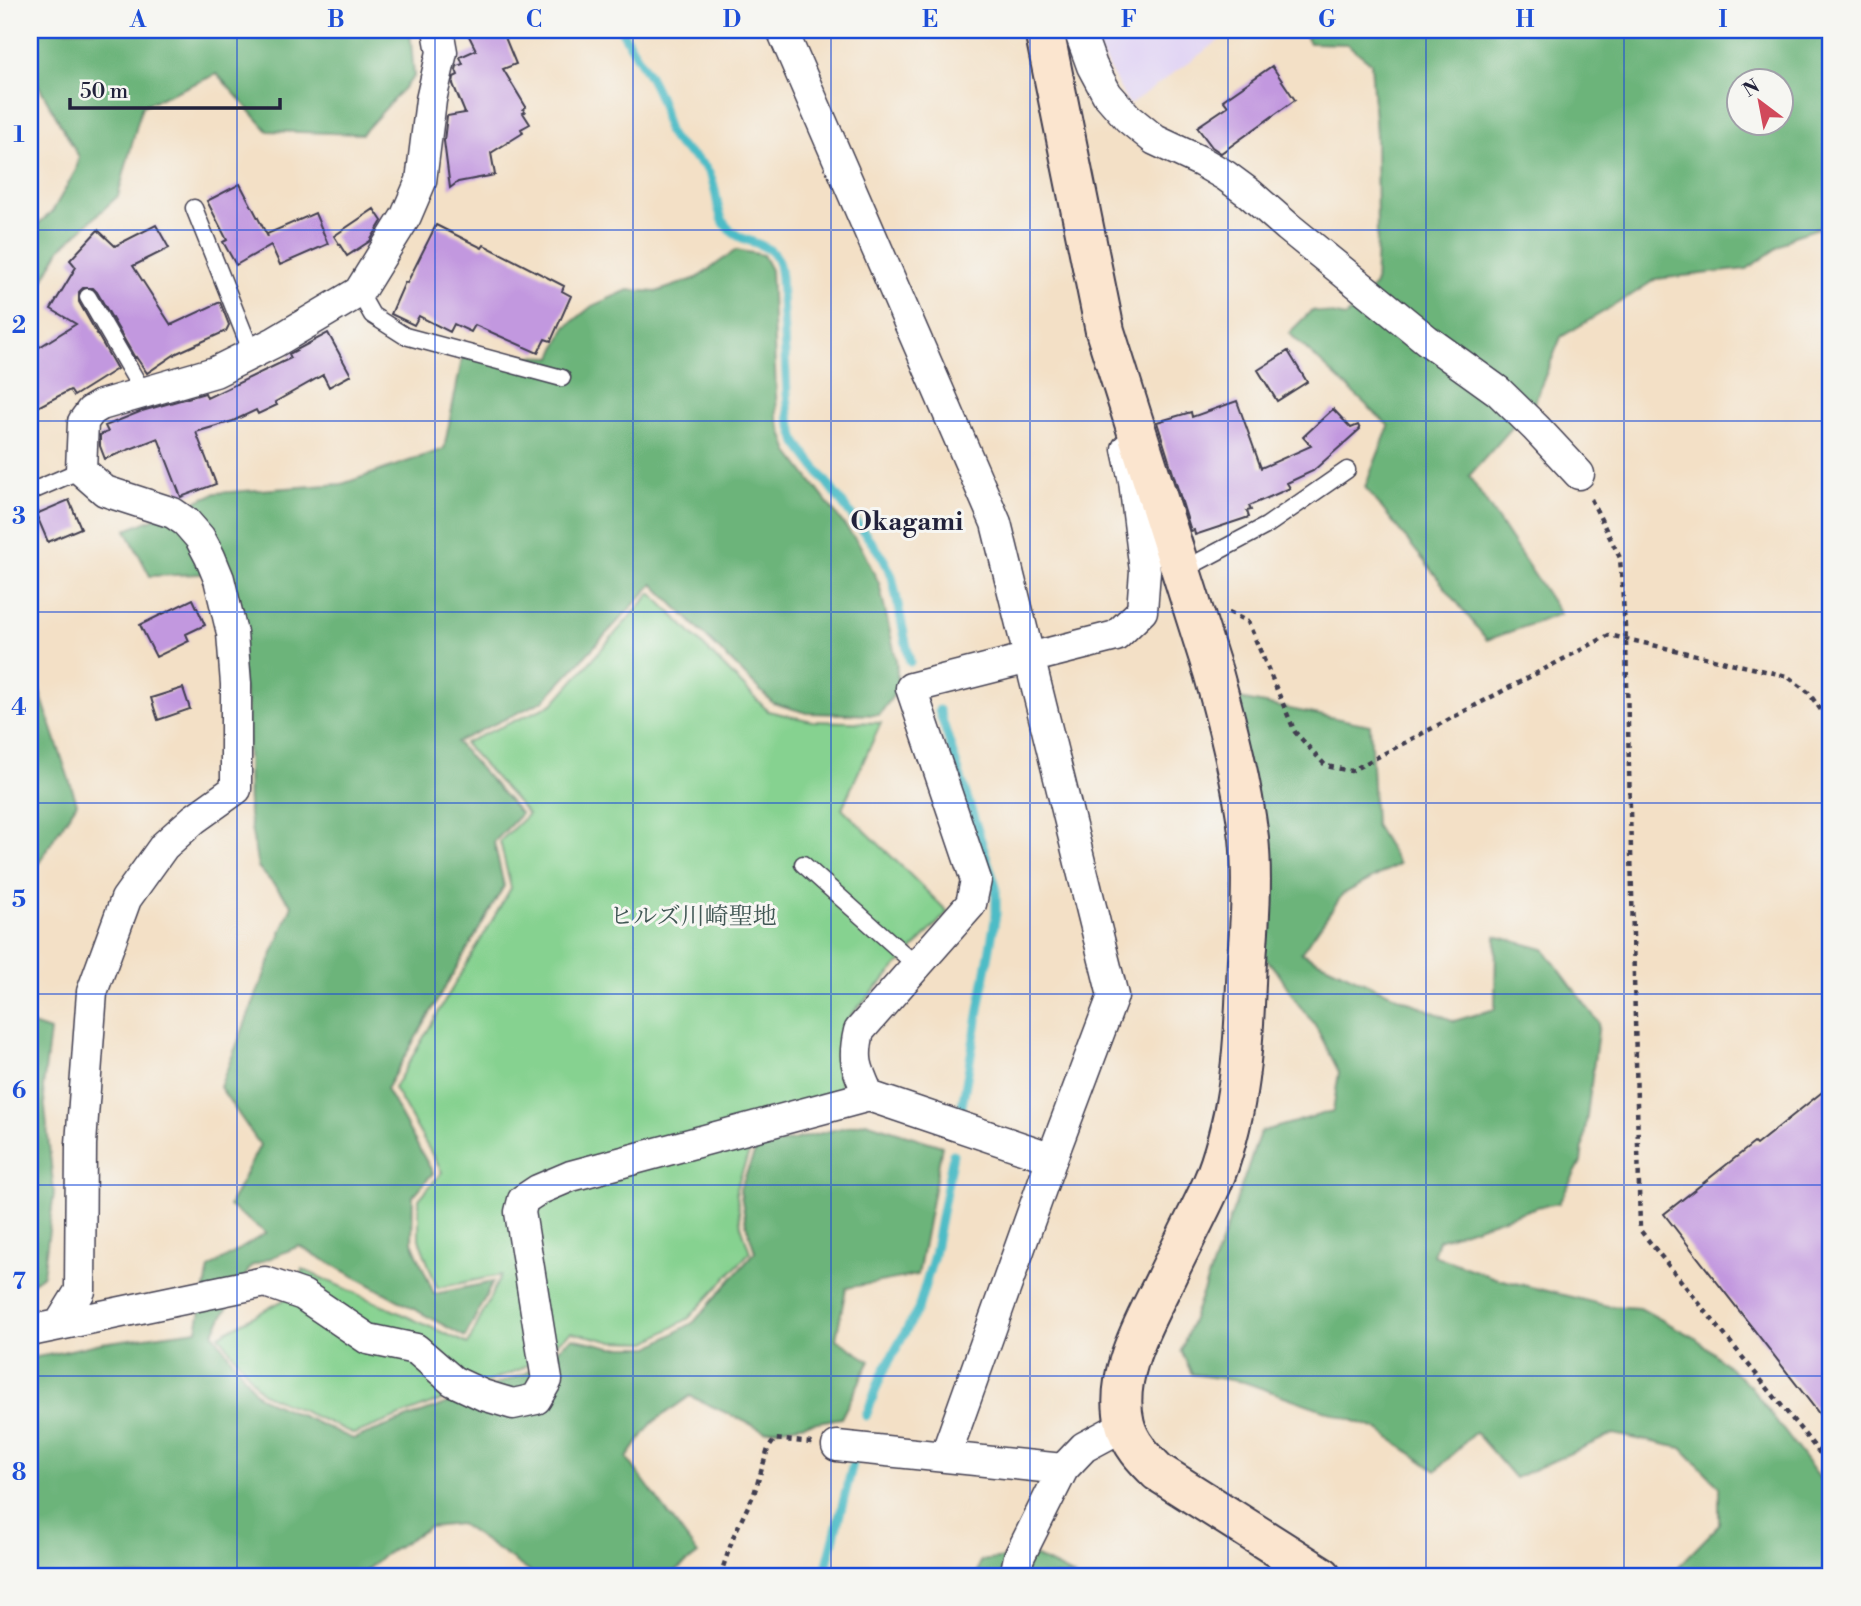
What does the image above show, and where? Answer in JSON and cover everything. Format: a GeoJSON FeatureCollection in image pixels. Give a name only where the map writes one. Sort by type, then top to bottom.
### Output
{"type":"FeatureCollection","features":[{"type":"Feature","properties":{"kind":"street"},"geometry":{"type":"LineString","coordinates":[[59,1325],[80,1291],[81,1144],[92,992],[127,899],[164,846],[194,819],[236,789],[236,684],[232,634],[219,579],[210,557],[187,522],[173,513],[105,491],[81,470],[83,422],[91,411],[101,405],[215,372],[359,292],[406,216],[421,181],[431,100],[442,52],[438,30]]}},
{"type":"Feature","properties":{"kind":"street"},"geometry":{"type":"LineString","coordinates":[[782,30],[996,523],[1113,996],[945,1457]]}},
{"type":"Feature","properties":{"kind":"street"},"geometry":{"type":"LineString","coordinates":[[1044,30],[1105,331],[1193,607],[1228,729],[1242,789],[1249,841],[1250,907],[1242,1055],[1237,1095],[1214,1181],[1137,1336],[1126,1367],[1123,1400],[1125,1424],[1137,1450],[1158,1472],[1322,1576]]}},
{"type":"Feature","properties":{"kind":"street"},"geometry":{"type":"LineString","coordinates":[[1079,30],[1092,66],[1107,94],[1128,118],[1155,140],[1202,162],[1250,193],[1297,235],[1417,332],[1498,391],[1579,474]]}},
{"type":"Feature","properties":{"kind":"street"},"geometry":{"type":"LineString","coordinates":[[869,1096],[858,1072],[855,1051],[859,1031],[971,904],[976,880],[911,688],[1115,636],[1142,611],[1145,572],[1134,481],[1126,448],[1141,442]]}},
{"type":"Feature","properties":{"kind":"street"},"geometry":{"type":"LineString","coordinates":[[30,1331],[265,1282],[303,1295],[368,1339],[416,1349],[453,1381],[483,1395],[513,1404],[536,1399],[547,1380],[520,1212],[523,1200],[538,1189],[571,1176],[869,1096],[1052,1158]]}},
{"type":"Feature","properties":{"kind":"street"},"geometry":{"type":"LineString","coordinates":[[1015,1576],[1019,1557],[1063,1469],[1083,1447],[1125,1424]]}},
{"type":"Feature","properties":{"kind":"street"},"geometry":{"type":"LineString","coordinates":[[837,1446],[1063,1469]]}},
{"type":"Feature","properties":{"kind":"lane"},"geometry":{"type":"LineString","coordinates":[[194,208],[252,353]]}},
{"type":"Feature","properties":{"kind":"lane"},"geometry":{"type":"LineString","coordinates":[[359,292],[372,315],[405,336],[562,378]]}},
{"type":"Feature","properties":{"kind":"lane"},"geometry":{"type":"LineString","coordinates":[[88,297],[144,392]]}},
{"type":"Feature","properties":{"kind":"lane"},"geometry":{"type":"LineString","coordinates":[[30,492],[81,470]]}},
{"type":"Feature","properties":{"kind":"lane"},"geometry":{"type":"LineString","coordinates":[[1181,571],[1266,526],[1347,470]]}},
{"type":"Feature","properties":{"kind":"lane"},"geometry":{"type":"LineString","coordinates":[[803,864],[916,965]]}},
{"type":"Feature","properties":{"kind":"path"},"geometry":{"type":"LineString","coordinates":[[1579,474],[1620,558],[1626,640],[1640,1230],[1831,1467]]}},
{"type":"Feature","properties":{"kind":"path"},"geometry":{"type":"LineString","coordinates":[[1193,607],[1225,610],[1248,622],[1296,732],[1326,766],[1350,771],[1609,635],[1787,676],[1808,692],[1831,724]]}},
{"type":"Feature","properties":{"kind":"path"},"geometry":{"type":"LineString","coordinates":[[720,1576],[734,1535],[754,1494],[768,1449],[775,1440],[837,1446]]}},
{"type":"Feature","properties":{"kind":"shaded area"},"geometry":{"type":"Polygon","coordinates":[[[1088,30],[1234,30],[1129,105],[1088,30]]]}},
{"type":"Feature","properties":{"kind":"green space"},"geometry":{"type":"Polygon","coordinates":[[[30,30],[410,30],[414,77],[362,134],[268,131],[217,74],[142,106],[118,196],[61,248],[30,303],[30,231],[52,212],[76,170],[79,157],[30,70],[30,30]]]}},
{"type":"Feature","properties":{"kind":"green space"},"geometry":{"type":"Polygon","coordinates":[[[1305,30],[1831,30],[1831,224],[1794,236],[1747,269],[1656,279],[1561,337],[1534,403],[1469,476],[1560,614],[1487,640],[1365,487],[1389,426],[1289,333],[1312,310],[1346,317],[1375,285],[1376,135],[1371,63],[1347,44],[1310,43],[1303,32],[1305,30]]]}},
{"type":"Feature","properties":{"kind":"green space"},"geometry":{"type":"Polygon","coordinates":[[[736,250],[763,255],[771,270],[777,417],[789,452],[861,547],[879,583],[896,659],[898,689],[879,715],[807,713],[773,703],[653,584],[543,701],[456,742],[521,814],[494,842],[504,886],[386,1089],[433,1173],[413,1196],[412,1242],[434,1294],[493,1282],[465,1337],[299,1246],[251,1266],[213,1333],[259,1397],[353,1439],[524,1374],[572,1338],[612,1347],[650,1347],[694,1322],[755,1252],[746,1224],[740,1189],[756,1149],[866,1122],[942,1146],[918,1275],[846,1288],[836,1339],[870,1361],[841,1418],[765,1431],[690,1396],[652,1423],[627,1458],[698,1554],[669,1576],[536,1576],[460,1524],[429,1527],[382,1556],[360,1576],[30,1574],[30,1358],[101,1343],[197,1330],[209,1268],[266,1233],[229,1206],[260,1145],[220,1087],[292,905],[258,867],[249,816],[247,708],[225,573],[150,576],[126,530],[216,493],[342,484],[444,449],[463,354],[552,357],[565,328],[592,306],[628,290],[656,292],[697,278],[736,250]]]}},
{"type":"Feature","properties":{"kind":"green space","name":"ヒルズ川崎聖地"},"geometry":{"type":"Polygon","coordinates":[[[651,593],[768,711],[812,721],[881,723],[842,808],[948,912],[848,1018],[838,1046],[837,1071],[842,1089],[762,1116],[736,1189],[741,1226],[750,1252],[689,1318],[647,1342],[610,1341],[571,1332],[521,1369],[354,1434],[262,1393],[219,1335],[304,1289],[302,1269],[468,1344],[501,1275],[437,1288],[419,1239],[419,1199],[442,1172],[394,1088],[511,888],[500,841],[528,814],[464,743],[553,704],[651,593]]]}},
{"type":"Feature","properties":{"kind":"green space"},"geometry":{"type":"Polygon","coordinates":[[[30,678],[35,678],[77,803],[30,878],[30,678]]]}},
{"type":"Feature","properties":{"kind":"green space"},"geometry":{"type":"Polygon","coordinates":[[[1204,692],[1370,725],[1375,825],[1399,864],[1343,894],[1301,953],[1454,1021],[1495,1009],[1496,936],[1544,949],[1599,1023],[1581,1162],[1559,1203],[1537,1207],[1438,1240],[1433,1255],[1495,1278],[1608,1306],[1640,1308],[1697,1339],[1750,1386],[1831,1493],[1831,1576],[1679,1576],[1679,1566],[1719,1525],[1719,1486],[1682,1448],[1613,1434],[1515,1478],[1475,1432],[1436,1471],[1377,1429],[1244,1382],[1192,1374],[1181,1351],[1260,1132],[1333,1111],[1339,1072],[1314,1023],[1256,947],[1204,692]]]}},
{"type":"Feature","properties":{"kind":"green space"},"geometry":{"type":"Polygon","coordinates":[[[30,1024],[50,1031],[43,1088],[54,1193],[43,1275],[30,1284],[30,1024]]]}},
{"type":"Feature","properties":{"kind":"green space"},"geometry":{"type":"Polygon","coordinates":[[[1032,1555],[1075,1576],[977,1576],[980,1561],[1032,1555]]]}},
{"type":"Feature","properties":{"kind":"building"},"geometry":{"type":"Polygon","coordinates":[[[466,30],[502,30],[516,64],[503,69],[526,107],[523,113],[530,124],[521,129],[523,133],[491,153],[495,175],[458,182],[450,188],[444,141],[447,116],[465,113],[453,84],[454,77],[458,75],[457,66],[463,64],[460,57],[476,50],[466,30]]]}},
{"type":"Feature","properties":{"kind":"building"},"geometry":{"type":"Polygon","coordinates":[[[1272,66],[1295,100],[1221,153],[1212,147],[1197,127],[1228,106],[1223,100],[1272,66]]]}},
{"type":"Feature","properties":{"kind":"building"},"geometry":{"type":"Polygon","coordinates":[[[240,184],[268,237],[267,234],[315,213],[328,244],[280,265],[271,245],[236,265],[223,242],[227,240],[207,201],[240,184]]]}},
{"type":"Feature","properties":{"kind":"building"},"geometry":{"type":"Polygon","coordinates":[[[374,209],[382,221],[370,241],[347,256],[334,236],[374,209]]]}},
{"type":"Feature","properties":{"kind":"building"},"geometry":{"type":"Polygon","coordinates":[[[156,225],[169,248],[133,266],[171,325],[220,302],[229,325],[226,331],[177,353],[147,373],[135,358],[97,292],[93,288],[83,288],[79,292],[79,302],[117,369],[74,396],[70,390],[30,411],[30,353],[76,324],[51,309],[76,267],[70,260],[98,230],[115,246],[156,225]]]}},
{"type":"Feature","properties":{"kind":"building"},"geometry":{"type":"Polygon","coordinates":[[[436,225],[482,248],[484,245],[564,286],[562,291],[571,296],[551,341],[545,339],[538,353],[475,325],[471,332],[454,324],[450,332],[419,316],[414,325],[391,314],[436,225]]]}},
{"type":"Feature","properties":{"kind":"building"},"geometry":{"type":"Polygon","coordinates":[[[328,333],[351,375],[329,387],[323,375],[258,414],[256,410],[233,421],[196,432],[216,484],[181,497],[158,438],[105,459],[100,446],[100,435],[108,432],[105,426],[142,411],[205,393],[207,398],[291,358],[289,354],[328,333]]]}},
{"type":"Feature","properties":{"kind":"building"},"geometry":{"type":"Polygon","coordinates":[[[1288,351],[1307,382],[1277,401],[1258,370],[1288,351]]]}},
{"type":"Feature","properties":{"kind":"building"},"geometry":{"type":"Polygon","coordinates":[[[1237,401],[1261,468],[1311,446],[1303,437],[1333,409],[1351,428],[1358,425],[1360,429],[1313,471],[1287,483],[1290,488],[1249,506],[1249,517],[1195,535],[1194,530],[1191,531],[1157,422],[1191,412],[1192,417],[1237,401]]]}},
{"type":"Feature","properties":{"kind":"building"},"geometry":{"type":"Polygon","coordinates":[[[69,500],[81,528],[48,542],[36,514],[69,500]]]}},
{"type":"Feature","properties":{"kind":"building"},"geometry":{"type":"Polygon","coordinates":[[[193,599],[205,625],[186,634],[189,641],[156,657],[140,625],[193,599]]]}},
{"type":"Feature","properties":{"kind":"building"},"geometry":{"type":"Polygon","coordinates":[[[183,688],[190,709],[158,720],[151,698],[183,688]]]}},
{"type":"Feature","properties":{"kind":"building"},"geometry":{"type":"Polygon","coordinates":[[[1831,1085],[1831,1429],[1664,1214],[1831,1085]]]}},
{"type":"Feature","properties":{"kind":"waterway"},"geometry":{"type":"LineString","coordinates":[[621,30],[654,85],[672,138],[702,164],[711,177],[723,222],[733,233],[769,250],[778,262],[789,417],[797,443],[882,556],[892,576],[910,662]]}},
{"type":"Feature","properties":{"kind":"waterway"},"geometry":{"type":"LineString","coordinates":[[939,710],[996,887],[996,914],[962,1106]]}},
{"type":"Feature","properties":{"kind":"waterway"},"geometry":{"type":"LineString","coordinates":[[866,1416],[881,1376],[918,1309],[934,1255],[953,1154]]}},
{"type":"Feature","properties":{"kind":"waterway"},"geometry":{"type":"LineString","coordinates":[[824,1576],[856,1452]]}},
{"type":"Feature","properties":{"kind":"district","name":"Okagami"},"geometry":{"type":"Point","coordinates":[907,522]}}]}
